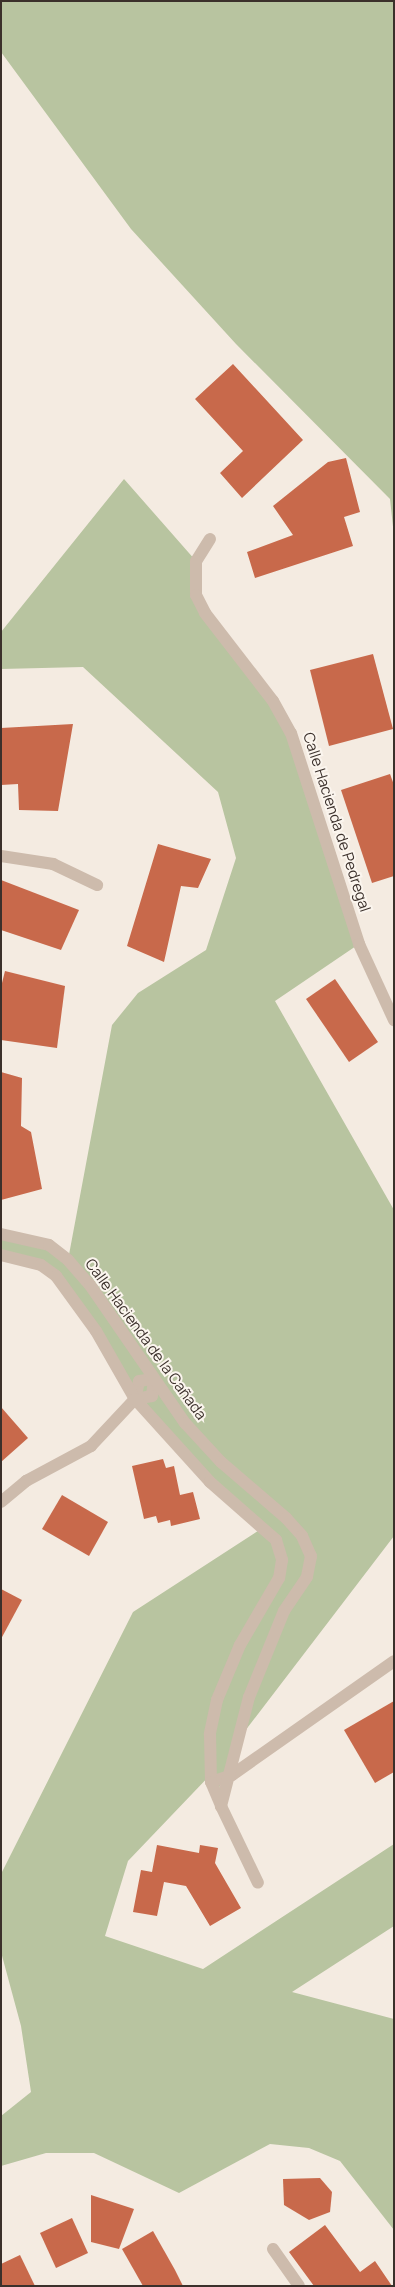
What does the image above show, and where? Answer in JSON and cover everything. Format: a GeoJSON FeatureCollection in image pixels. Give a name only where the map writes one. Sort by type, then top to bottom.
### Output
{"type":"FeatureCollection","features":[{"type":"Feature","properties":{"kind":"street","name":"Calle Hacienda de Pedregal"},"geometry":{"type":"LineString","coordinates":[[210,539],[196,561],[196,595],[205,613],[273,701],[291,733],[359,944],[394,1020]]}},
{"type":"Feature","properties":{"kind":"street"},"geometry":{"type":"LineString","coordinates":[[1,856],[53,864],[98,885]]}},
{"type":"Feature","properties":{"kind":"street","name":"Calle Hacienda de la Cañada"},"geometry":{"type":"LineString","coordinates":[[1,1234],[49,1245],[68,1260],[90,1285],[185,1423],[221,1462],[302,1536],[311,1556],[307,1577],[284,1611],[261,1665],[240,1730],[232,1775],[222,1806]]}},
{"type":"Feature","properties":{"kind":"street"},"geometry":{"type":"LineString","coordinates":[[1,1255],[41,1265],[56,1276],[96,1330],[135,1399],[210,1482],[276,1540],[282,1560],[279,1578],[240,1645],[217,1700],[210,1734],[211,1782],[258,1883]]}},
{"type":"Feature","properties":{"kind":"street"},"geometry":{"type":"LineString","coordinates":[[1,1502],[26,1481],[91,1446],[135,1399],[152,1396],[154,1380]]}},
{"type":"Feature","properties":{"kind":"street"},"geometry":{"type":"LineString","coordinates":[[211,1782],[232,1775],[394,1661]]}},
{"type":"Feature","properties":{"kind":"street"},"geometry":{"type":"LineString","coordinates":[[274,2249],[299,2286]]}},
{"type":"Feature","properties":{"kind":"green space"},"geometry":{"type":"Polygon","coordinates":[[[1,1],[394,1],[394,536],[390,499],[236,344],[131,229],[1,52],[1,1]]]}},
{"type":"Feature","properties":{"kind":"green space"},"geometry":{"type":"Polygon","coordinates":[[[124,479],[196,561],[196,595],[291,733],[359,944],[275,1001],[394,1210],[394,1536],[235,1744],[217,1794],[214,1771],[128,1861],[105,1936],[203,1969],[394,1844],[394,1926],[292,1992],[394,2019],[394,2230],[340,2161],[309,2148],[270,2144],[179,2193],[94,2153],[46,2153],[1,2166],[1,2116],[31,2092],[21,2026],[1,1952],[1,1874],[133,1612],[264,1527],[173,1441],[56,1276],[1,1255],[1,1234],[22,1237],[68,1260],[112,1025],[138,993],[206,950],[236,858],[218,792],[83,667],[1,669],[1,632],[124,479]]]}},
{"type":"Feature","properties":{"kind":"building"},"geometry":{"type":"Polygon","coordinates":[[[233,364],[303,440],[242,498],[220,473],[243,451],[195,399],[233,364]]]}},
{"type":"Feature","properties":{"kind":"building"},"geometry":{"type":"Polygon","coordinates":[[[346,458],[360,512],[344,517],[353,546],[255,578],[247,552],[293,535],[273,506],[328,462],[346,458]]]}},
{"type":"Feature","properties":{"kind":"building"},"geometry":{"type":"Polygon","coordinates":[[[373,654],[393,729],[329,746],[310,670],[373,654]]]}},
{"type":"Feature","properties":{"kind":"building"},"geometry":{"type":"Polygon","coordinates":[[[73,724],[58,811],[19,810],[18,784],[1,785],[1,728],[73,724]]]}},
{"type":"Feature","properties":{"kind":"building"},"geometry":{"type":"Polygon","coordinates":[[[390,774],[394,785],[394,876],[372,883],[341,790],[390,774]]]}},
{"type":"Feature","properties":{"kind":"building"},"geometry":{"type":"Polygon","coordinates":[[[158,844],[211,859],[198,888],[181,886],[164,962],[127,946],[158,844]]]}},
{"type":"Feature","properties":{"kind":"building"},"geometry":{"type":"Polygon","coordinates":[[[1,880],[79,910],[61,950],[1,930],[1,880]]]}},
{"type":"Feature","properties":{"kind":"building"},"geometry":{"type":"Polygon","coordinates":[[[5,971],[65,986],[57,1048],[1,1040],[1,987],[5,971]]]}},
{"type":"Feature","properties":{"kind":"building"},"geometry":{"type":"Polygon","coordinates":[[[335,979],[378,1042],[349,1062],[306,999],[335,979]]]}},
{"type":"Feature","properties":{"kind":"building"},"geometry":{"type":"Polygon","coordinates":[[[1,1072],[22,1078],[21,1126],[31,1132],[42,1189],[1,1200],[1,1072]]]}},
{"type":"Feature","properties":{"kind":"building"},"geometry":{"type":"Polygon","coordinates":[[[1,1407],[28,1438],[1,1462],[1,1407]]]}},
{"type":"Feature","properties":{"kind":"building"},"geometry":{"type":"Polygon","coordinates":[[[163,1459],[166,1468],[174,1466],[180,1495],[193,1492],[200,1519],[171,1526],[170,1520],[158,1523],[156,1516],[144,1519],[132,1466],[163,1459]]]}},
{"type":"Feature","properties":{"kind":"building"},"geometry":{"type":"Polygon","coordinates":[[[62,1495],[108,1522],[89,1556],[42,1529],[62,1495]]]}},
{"type":"Feature","properties":{"kind":"building"},"geometry":{"type":"Polygon","coordinates":[[[1,1589],[22,1600],[1,1639],[1,1589]]]}},
{"type":"Feature","properties":{"kind":"building"},"geometry":{"type":"Polygon","coordinates":[[[394,1701],[394,1772],[375,1783],[344,1730],[394,1701]]]}},
{"type":"Feature","properties":{"kind":"building"},"geometry":{"type":"Polygon","coordinates":[[[157,1845],[199,1853],[200,1845],[218,1848],[215,1863],[241,1908],[210,1926],[186,1886],[164,1882],[157,1916],[133,1912],[141,1870],[152,1872],[157,1845]]]}},
{"type":"Feature","properties":{"kind":"building"},"geometry":{"type":"Polygon","coordinates":[[[320,2178],[332,2192],[330,2212],[309,2220],[284,2205],[283,2179],[320,2178]]]}},
{"type":"Feature","properties":{"kind":"building"},"geometry":{"type":"Polygon","coordinates":[[[91,2195],[134,2209],[119,2249],[91,2242],[91,2195]]]}},
{"type":"Feature","properties":{"kind":"building"},"geometry":{"type":"Polygon","coordinates":[[[72,2218],[88,2253],[56,2268],[40,2233],[72,2218]]]}},
{"type":"Feature","properties":{"kind":"building"},"geometry":{"type":"Polygon","coordinates":[[[325,2225],[360,2272],[375,2261],[392,2286],[314,2286],[289,2252],[325,2225]]]}},
{"type":"Feature","properties":{"kind":"building"},"geometry":{"type":"Polygon","coordinates":[[[153,2231],[183,2286],[143,2286],[122,2249],[153,2231]]]}},
{"type":"Feature","properties":{"kind":"building"},"geometry":{"type":"Polygon","coordinates":[[[20,2255],[35,2286],[1,2286],[1,2264],[20,2255]]]}}]}
